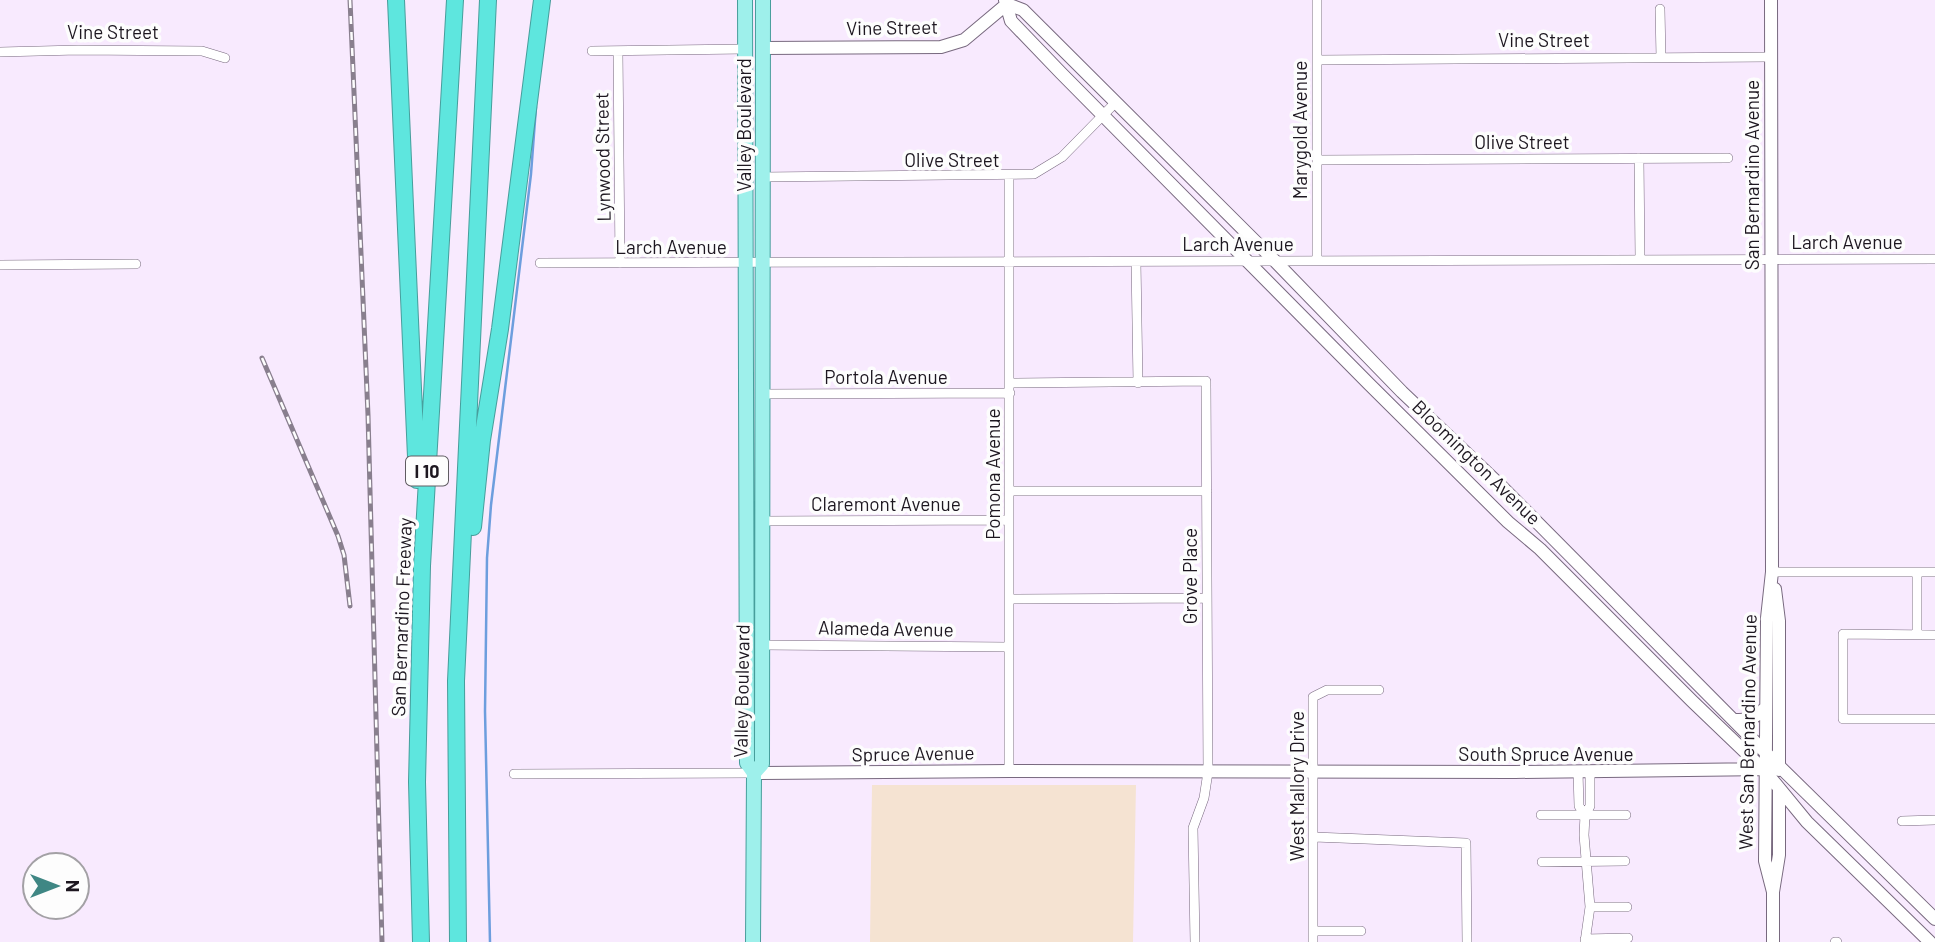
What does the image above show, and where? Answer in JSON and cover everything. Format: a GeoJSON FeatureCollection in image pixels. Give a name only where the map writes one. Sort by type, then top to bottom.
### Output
{"type":"FeatureCollection","features":[{"type":"Feature","properties":{"kind":"highway"},"geometry":{"type":"LineString","coordinates":[[396,0],[422,566]]}},
{"type":"Feature","properties":{"kind":"highway","name":"San Bernardino Freeway"},"geometry":{"type":"LineString","coordinates":[[421,942],[417,782],[422,566],[455,0]]}},
{"type":"Feature","properties":{"kind":"highway","name":"I 10"},"geometry":{"type":"LineString","coordinates":[[458,942],[457,671],[488,0]]}},
{"type":"Feature","properties":{"kind":"highway"},"geometry":{"type":"LineString","coordinates":[[457,671],[465,653],[469,565],[482,440],[500,329],[542,0]]}},
{"type":"Feature","properties":{"kind":"main road","name":"Valley Boulevard"},"geometry":{"type":"LineString","coordinates":[[745,0],[747,763],[754,773],[762,764],[763,0]]}},
{"type":"Feature","properties":{"kind":"main road","name":"San Bernardino Avenue"},"geometry":{"type":"LineString","coordinates":[[1771,0],[1772,349]]}},
{"type":"Feature","properties":{"kind":"main road","name":"Vine Street"},"geometry":{"type":"LineString","coordinates":[[763,48],[948,46],[964,40],[1006,2]]}},
{"type":"Feature","properties":{"kind":"main road","name":"Bloomington Avenue"},"geometry":{"type":"LineString","coordinates":[[1006,2],[1023,10],[1274,260],[1402,392],[1935,919]]}},
{"type":"Feature","properties":{"kind":"main road","name":"Bloomington Avenue"},"geometry":{"type":"LineString","coordinates":[[1006,2],[1011,21],[1102,114],[1508,522],[1540,549],[1765,771],[1807,822],[1930,942]]}},
{"type":"Feature","properties":{"kind":"main road","name":"West San Bernardino Avenue"},"geometry":{"type":"LineString","coordinates":[[1772,349],[1772,572],[1766,618],[1765,861],[1773,892]]}},
{"type":"Feature","properties":{"kind":"main road"},"geometry":{"type":"LineString","coordinates":[[1434,448],[1448,435]]}},
{"type":"Feature","properties":{"kind":"main road"},"geometry":{"type":"LineString","coordinates":[[1540,549],[1561,560],[1583,581],[1588,583],[1593,579]]}},
{"type":"Feature","properties":{"kind":"main road","name":"West San Bernardino Avenue"},"geometry":{"type":"LineString","coordinates":[[1772,572],[1780,621],[1779,855],[1773,892],[1773,942]]}},
{"type":"Feature","properties":{"kind":"main road"},"geometry":{"type":"LineString","coordinates":[[1734,720],[1754,718],[1765,708]]}},
{"type":"Feature","properties":{"kind":"main road","name":"South Spruce Avenue"},"geometry":{"type":"LineString","coordinates":[[1312,772],[1765,771],[1779,766]]}},
{"type":"Feature","properties":{"kind":"main road","name":"Spruce Avenue"},"geometry":{"type":"LineString","coordinates":[[754,773],[1312,772]]}},
{"type":"Feature","properties":{"kind":"main road"},"geometry":{"type":"LineString","coordinates":[[753,942],[754,773]]}},
{"type":"Feature","properties":{"kind":"main road"},"geometry":{"type":"LineString","coordinates":[[1778,831],[1791,822],[1807,822]]}},
{"type":"Feature","properties":{"kind":"street","name":"Marygold Avenue"},"geometry":{"type":"LineString","coordinates":[[1317,0],[1317,260]]}},
{"type":"Feature","properties":{"kind":"street"},"geometry":{"type":"LineString","coordinates":[[1660,9],[1661,58]]}},
{"type":"Feature","properties":{"kind":"street"},"geometry":{"type":"LineString","coordinates":[[592,51],[745,49]]}},
{"type":"Feature","properties":{"kind":"street","name":"Vine Street"},"geometry":{"type":"LineString","coordinates":[[0,52],[202,51],[225,58]]}},
{"type":"Feature","properties":{"kind":"street","name":"Lynwood Street"},"geometry":{"type":"LineString","coordinates":[[618,51],[620,263]]}},
{"type":"Feature","properties":{"kind":"street","name":"Vine Street"},"geometry":{"type":"LineString","coordinates":[[1317,60],[1770,57]]}},
{"type":"Feature","properties":{"kind":"street","name":"Olive Street"},"geometry":{"type":"LineString","coordinates":[[762,177],[1034,174],[1052,165],[1115,103]]}},
{"type":"Feature","properties":{"kind":"street"},"geometry":{"type":"LineString","coordinates":[[1639,158],[1640,259]]}},
{"type":"Feature","properties":{"kind":"street","name":"Olive Street"},"geometry":{"type":"LineString","coordinates":[[1317,160],[1727,158]]}},
{"type":"Feature","properties":{"kind":"street","name":"Pomona Avenue"},"geometry":{"type":"LineString","coordinates":[[1009,176],[1009,771]]}},
{"type":"Feature","properties":{"kind":"street","name":"Larch Avenue"},"geometry":{"type":"LineString","coordinates":[[540,263],[1935,259]]}},
{"type":"Feature","properties":{"kind":"street"},"geometry":{"type":"LineString","coordinates":[[1136,262],[1138,383]]}},
{"type":"Feature","properties":{"kind":"street"},"geometry":{"type":"LineString","coordinates":[[0,265],[136,264]]}},
{"type":"Feature","properties":{"kind":"street","name":"Portola Avenue"},"geometry":{"type":"LineString","coordinates":[[762,394],[1206,381]]}},
{"type":"Feature","properties":{"kind":"street","name":"Grove Place"},"geometry":{"type":"LineString","coordinates":[[1195,942],[1194,828],[1204,797],[1208,772],[1206,381]]}},
{"type":"Feature","properties":{"kind":"street"},"geometry":{"type":"LineString","coordinates":[[1010,491],[1207,491]]}},
{"type":"Feature","properties":{"kind":"street","name":"Claremont Avenue"},"geometry":{"type":"LineString","coordinates":[[763,520],[1009,520]]}},
{"type":"Feature","properties":{"kind":"street"},"geometry":{"type":"LineString","coordinates":[[1772,572],[1935,572]]}},
{"type":"Feature","properties":{"kind":"street"},"geometry":{"type":"LineString","coordinates":[[1917,572],[1917,635]]}},
{"type":"Feature","properties":{"kind":"street"},"geometry":{"type":"LineString","coordinates":[[1009,599],[1207,598]]}},
{"type":"Feature","properties":{"kind":"street"},"geometry":{"type":"LineString","coordinates":[[1935,635],[1843,634],[1843,719],[1935,719]]}},
{"type":"Feature","properties":{"kind":"street","name":"Alameda Avenue"},"geometry":{"type":"LineString","coordinates":[[762,645],[1009,647]]}},
{"type":"Feature","properties":{"kind":"street","name":"West Mallory Drive"},"geometry":{"type":"LineString","coordinates":[[1313,942],[1313,697],[1326,690],[1379,690]]}},
{"type":"Feature","properties":{"kind":"street"},"geometry":{"type":"LineString","coordinates":[[1584,772],[1590,806],[1585,815],[1585,860],[1590,907],[1585,940],[1628,938]]}},
{"type":"Feature","properties":{"kind":"street","name":"Spruce Avenue"},"geometry":{"type":"LineString","coordinates":[[514,774],[754,773]]}},
{"type":"Feature","properties":{"kind":"street"},"geometry":{"type":"LineString","coordinates":[[1541,815],[1626,815]]}},
{"type":"Feature","properties":{"kind":"street"},"geometry":{"type":"LineString","coordinates":[[1902,821],[1935,820]]}},
{"type":"Feature","properties":{"kind":"street"},"geometry":{"type":"LineString","coordinates":[[1314,837],[1466,843],[1466,942]]}},
{"type":"Feature","properties":{"kind":"street"},"geometry":{"type":"LineString","coordinates":[[1542,862],[1625,861]]}},
{"type":"Feature","properties":{"kind":"street"},"geometry":{"type":"LineString","coordinates":[[1590,907],[1627,907]]}},
{"type":"Feature","properties":{"kind":"street"},"geometry":{"type":"LineString","coordinates":[[1314,931],[1360,931]]}},
{"type":"Feature","properties":{"kind":"shaded area"},"geometry":{"type":"Polygon","coordinates":[[[872,785],[1136,785],[1133,942],[870,942],[872,785]]]}},
{"type":"Feature","properties":{"kind":"waterway"},"geometry":{"type":"LineString","coordinates":[[490,942],[485,711],[487,558],[531,174],[536,107]]}},
{"type":"Feature","properties":{"kind":"railway"},"geometry":{"type":"LineString","coordinates":[[350,0],[368,415],[382,942]]}},
{"type":"Feature","properties":{"kind":"railway"},"geometry":{"type":"LineString","coordinates":[[262,358],[338,536],[344,555],[350,606]]}}]}
